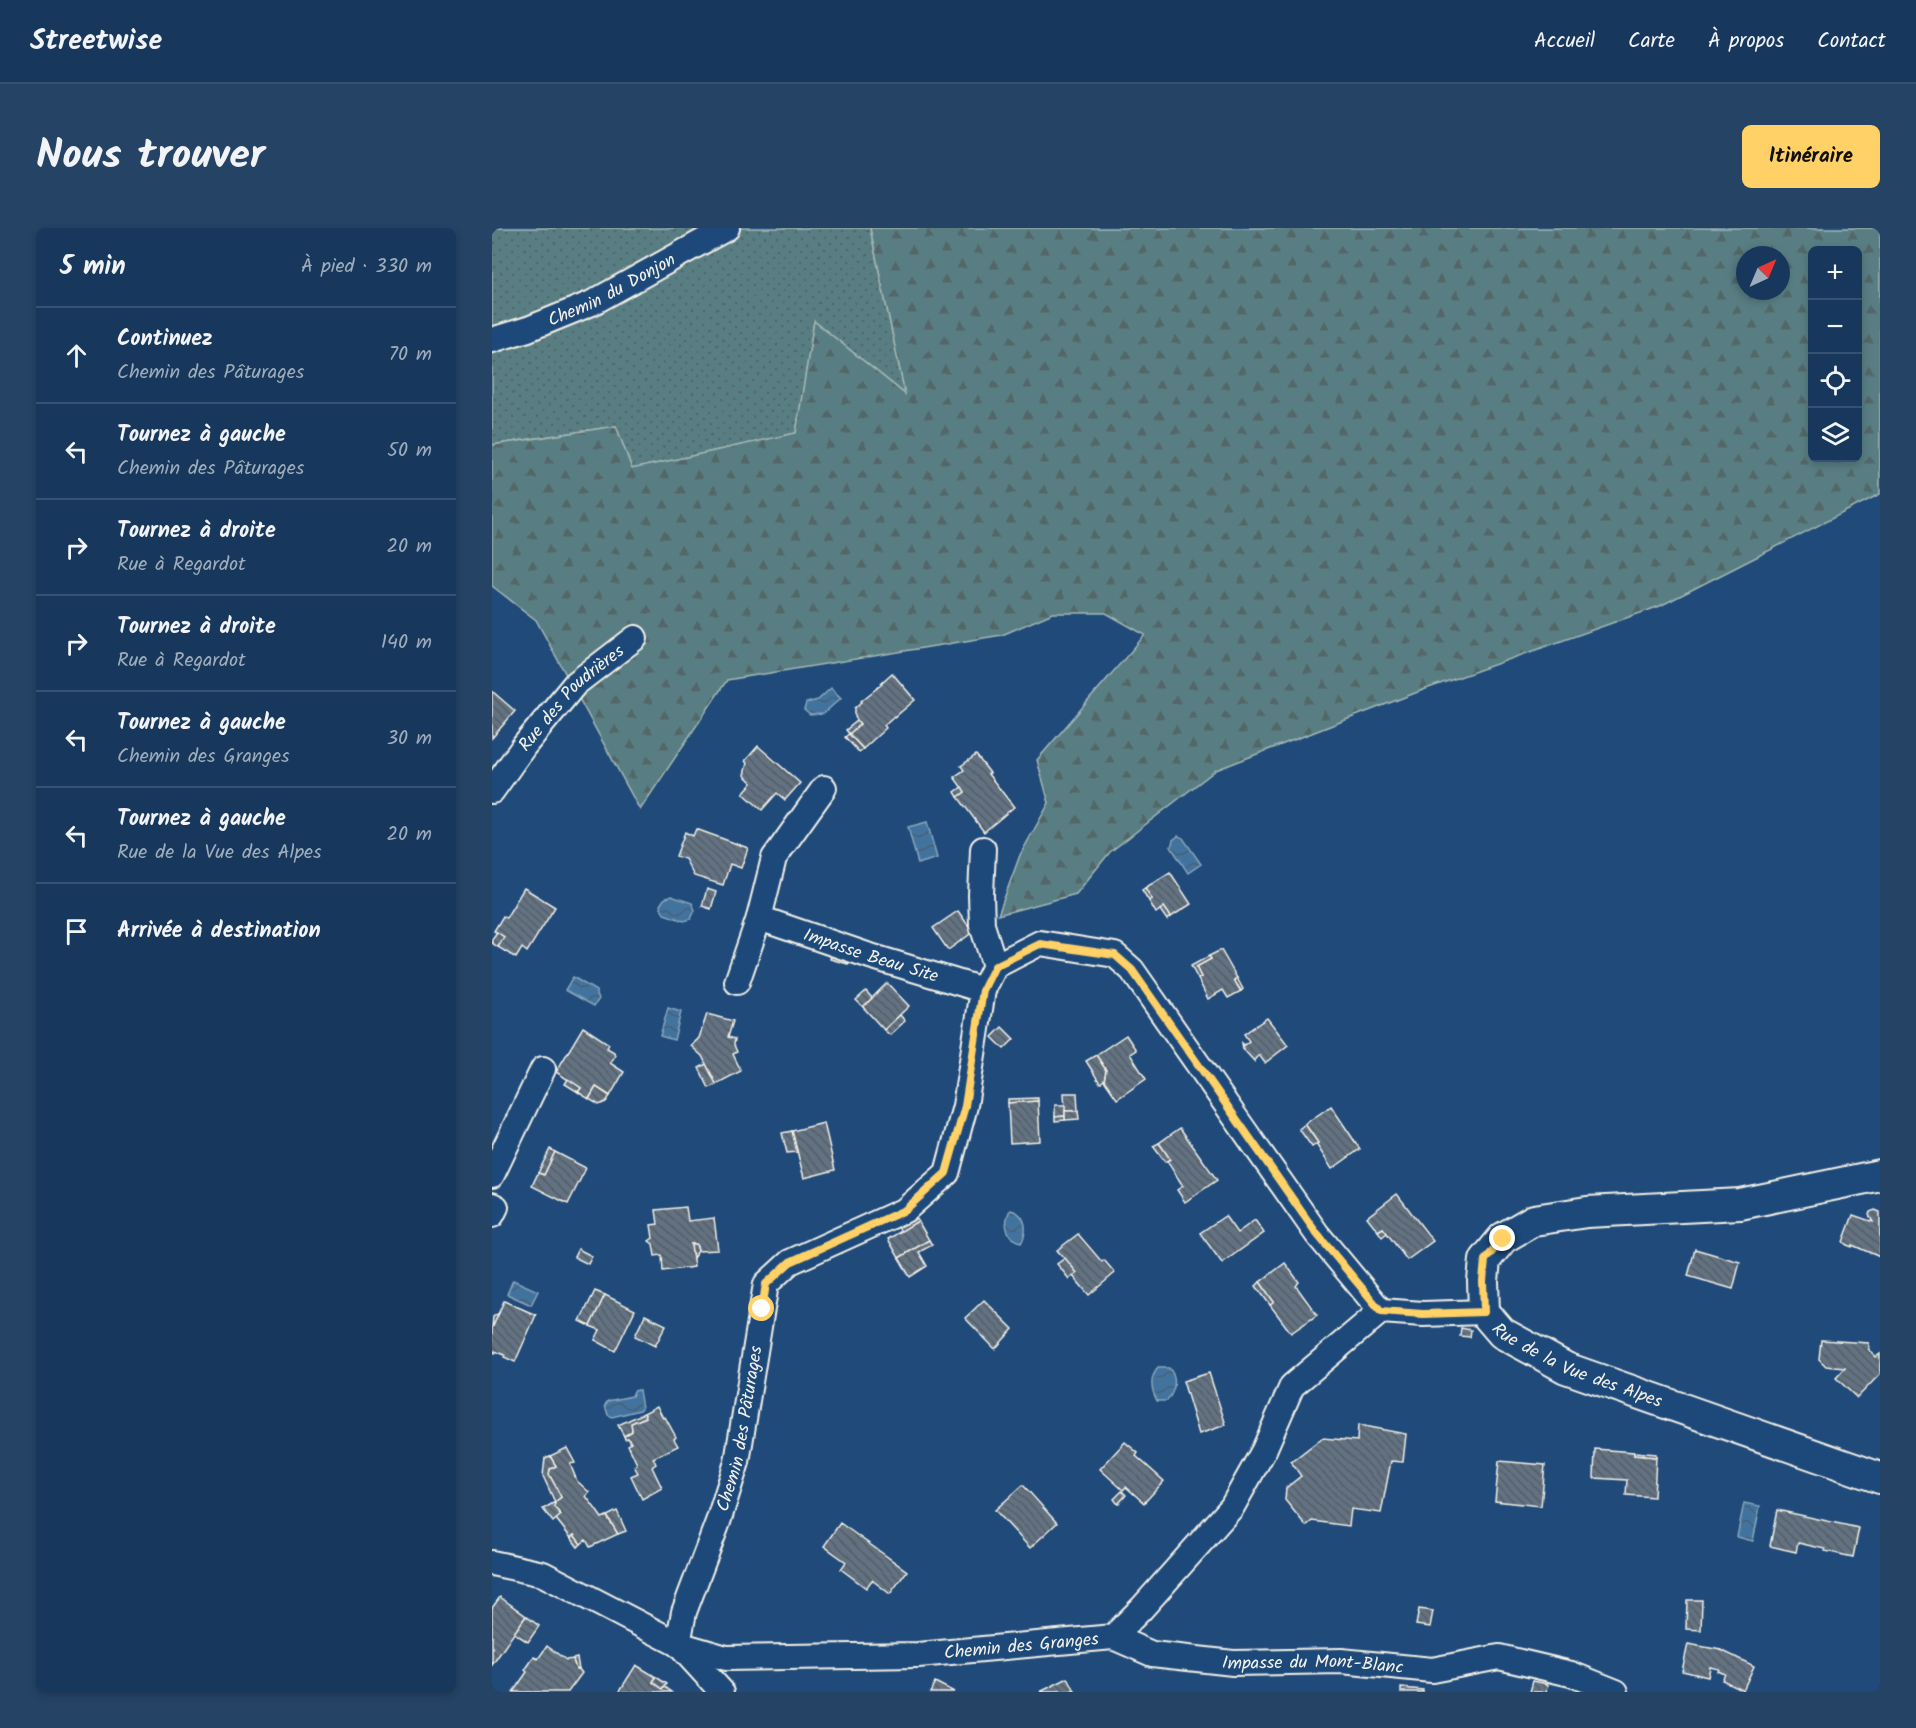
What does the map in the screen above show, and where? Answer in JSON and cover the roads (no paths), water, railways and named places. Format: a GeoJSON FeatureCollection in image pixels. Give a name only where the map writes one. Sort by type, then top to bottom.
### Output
{"type":"FeatureCollection","features":[{"type":"Feature","properties":{"kind":"street","name":"Chemin du Donjon"},"geometry":{"type":"LineString","coordinates":[[492,340],[528,329],[592,303],[727,228]]}},
{"type":"Feature","properties":{"kind":"street","name":"Rue des Poudrières"},"geometry":{"type":"LineString","coordinates":[[492,790],[524,746],[575,684],[635,638]]}},
{"type":"Feature","properties":{"kind":"street"},"geometry":{"type":"LineString","coordinates":[[737,982],[759,918],[774,858],[824,788]]}},
{"type":"Feature","properties":{"kind":"street"},"geometry":{"type":"LineString","coordinates":[[983,849],[982,925],[995,966],[1040,944],[1115,955],[1132,970],[1317,1234],[1381,1311],[1423,1314],[1484,1312]]}},
{"type":"Feature","properties":{"kind":"street","name":"Impasse Beau Site"},"geometry":{"type":"LineString","coordinates":[[759,918],[870,956],[983,990]]}},
{"type":"Feature","properties":{"kind":"street","name":"Chemin des Pâturages"},"geometry":{"type":"LineString","coordinates":[[678,1644],[684,1612],[718,1522],[737,1462],[766,1284],[790,1262],[905,1210],[946,1173],[965,1106],[983,990],[995,966]]}},
{"type":"Feature","properties":{"kind":"street"},"geometry":{"type":"LineString","coordinates":[[492,1175],[543,1069]]}},
{"type":"Feature","properties":{"kind":"street","name":"Rue de la Vue des Alpes"},"geometry":{"type":"LineString","coordinates":[[1880,1174],[1740,1204],[1587,1212],[1534,1220],[1503,1239],[1485,1260],[1483,1281],[1484,1312],[1502,1333],[1566,1368],[1880,1478]]}},
{"type":"Feature","properties":{"kind":"street"},"geometry":{"type":"LineString","coordinates":[[492,1205],[496,1207],[492,1215]]}},
{"type":"Feature","properties":{"kind":"street","name":"Chemin des Granges"},"geometry":{"type":"LineString","coordinates":[[492,1563],[543,1574],[678,1644],[726,1658],[918,1655],[1113,1637],[1142,1608],[1232,1507],[1264,1450],[1292,1386],[1381,1311]]}},
{"type":"Feature","properties":{"kind":"street","name":"Impasse du Mont-Blanc"},"geometry":{"type":"LineString","coordinates":[[1113,1637],[1152,1654],[1233,1663],[1341,1661],[1432,1670],[1499,1657],[1571,1674],[1616,1692]]}},
{"type":"Feature","properties":{"kind":"street"},"geometry":{"type":"LineString","coordinates":[[678,1644],[722,1692]]}},
{"type":"Feature","properties":{"kind":"water"},"geometry":{"type":"Polygon","coordinates":[[[831,688],[841,698],[823,714],[810,715],[804,710],[806,703],[818,700],[831,688]]]}},
{"type":"Feature","properties":{"kind":"water"},"geometry":{"type":"Polygon","coordinates":[[[927,822],[937,858],[918,864],[908,827],[927,822]]]}},
{"type":"Feature","properties":{"kind":"water"},"geometry":{"type":"Polygon","coordinates":[[[1178,836],[1183,838],[1201,864],[1188,873],[1171,847],[1173,840],[1178,836]]]}},
{"type":"Feature","properties":{"kind":"water"},"geometry":{"type":"Polygon","coordinates":[[[671,896],[692,903],[695,910],[691,919],[684,921],[664,914],[660,905],[664,899],[671,896]]]}},
{"type":"Feature","properties":{"kind":"water"},"geometry":{"type":"Polygon","coordinates":[[[573,977],[596,991],[599,999],[594,1006],[565,990],[573,977]]]}},
{"type":"Feature","properties":{"kind":"water"},"geometry":{"type":"Polygon","coordinates":[[[668,1008],[681,1012],[674,1040],[660,1036],[668,1008]]]}},
{"type":"Feature","properties":{"kind":"water"},"geometry":{"type":"Polygon","coordinates":[[[1011,1210],[1020,1215],[1025,1224],[1025,1233],[1021,1243],[1012,1238],[1006,1226],[1011,1210]]]}},
{"type":"Feature","properties":{"kind":"water"},"geometry":{"type":"Polygon","coordinates":[[[513,1280],[538,1291],[531,1305],[507,1294],[513,1280]]]}},
{"type":"Feature","properties":{"kind":"water"},"geometry":{"type":"Polygon","coordinates":[[[1158,1368],[1169,1368],[1174,1376],[1174,1389],[1167,1401],[1157,1401],[1153,1392],[1152,1380],[1158,1368]]]}},
{"type":"Feature","properties":{"kind":"water"},"geometry":{"type":"Polygon","coordinates":[[[639,1390],[642,1408],[640,1410],[612,1417],[608,1415],[605,1405],[608,1401],[632,1396],[634,1391],[639,1390]]]}},
{"type":"Feature","properties":{"kind":"water"},"geometry":{"type":"Polygon","coordinates":[[[1744,1503],[1760,1506],[1753,1541],[1737,1537],[1744,1503]]]}}]}
